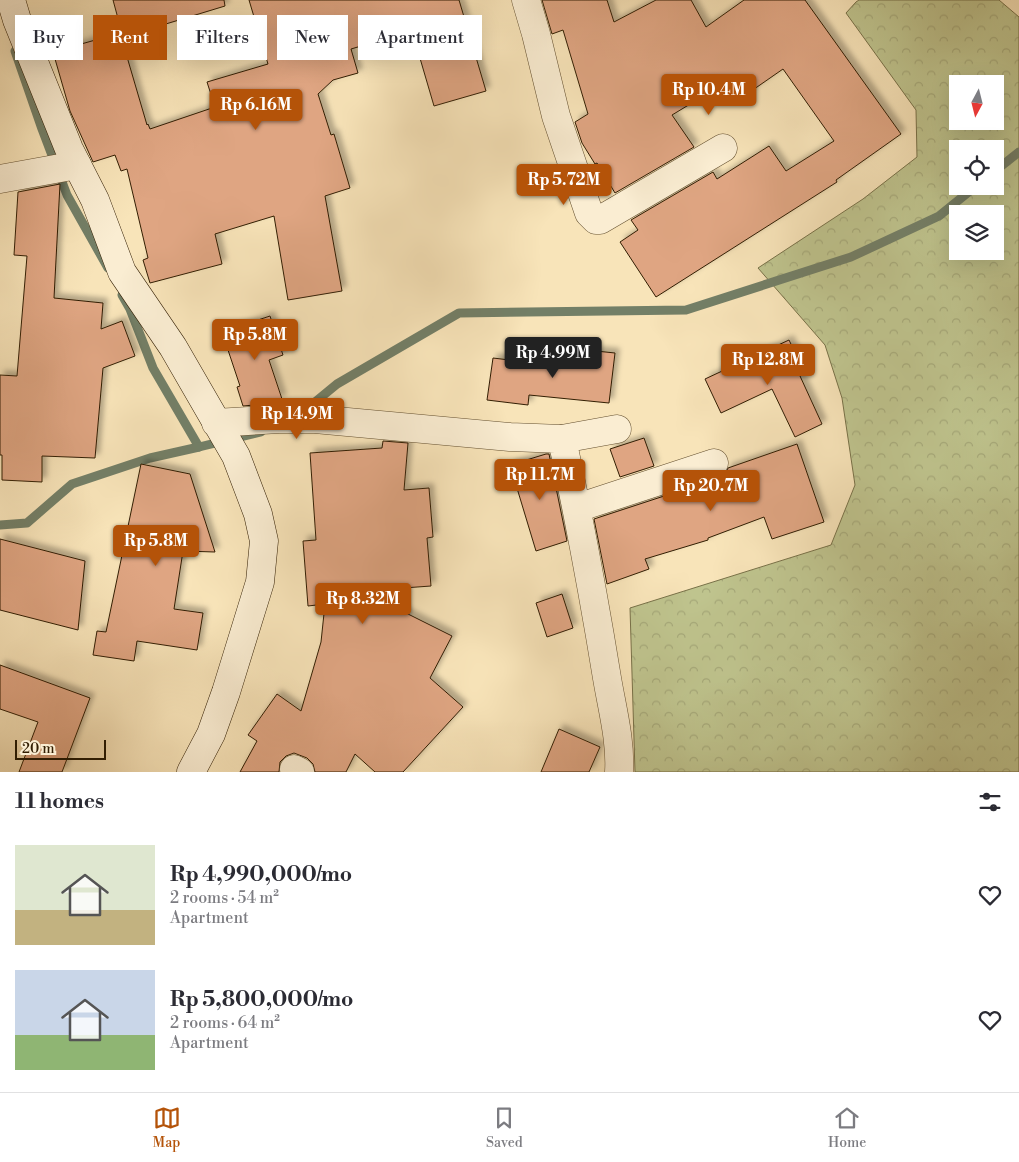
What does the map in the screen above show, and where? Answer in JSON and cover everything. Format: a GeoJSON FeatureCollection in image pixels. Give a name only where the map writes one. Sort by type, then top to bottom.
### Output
{"type":"FeatureCollection","features":[{"type":"Feature","properties":{"kind":"street"},"geometry":{"type":"LineString","coordinates":[[11,0],[62,168],[95,200],[122,272],[172,347],[236,456],[258,514],[264,541],[260,582],[211,734],[191,772]]}},
{"type":"Feature","properties":{"kind":"street"},"geometry":{"type":"LineString","coordinates":[[526,0],[556,116],[589,213],[596,220],[600,220],[723,148]]}},
{"type":"Feature","properties":{"kind":"street"},"geometry":{"type":"LineString","coordinates":[[0,179],[62,168]]}},
{"type":"Feature","properties":{"kind":"street"},"geometry":{"type":"LineString","coordinates":[[218,427],[279,419],[315,419],[510,437],[562,439],[617,429]]}},
{"type":"Feature","properties":{"kind":"street"},"geometry":{"type":"LineString","coordinates":[[562,439],[577,508],[600,636],[617,741],[619,772]]}},
{"type":"Feature","properties":{"kind":"street"},"geometry":{"type":"LineString","coordinates":[[577,508],[714,463]]}},
{"type":"Feature","properties":{"kind":"green space"},"geometry":{"type":"Polygon","coordinates":[[[859,0],[999,0],[1019,17],[1019,772],[635,772],[630,608],[831,545],[855,485],[842,398],[825,345],[758,268],[863,199],[917,157],[916,110],[846,13],[859,0]]]}},
{"type":"Feature","properties":{"kind":"building"},"geometry":{"type":"Polygon","coordinates":[[[113,0],[224,0],[225,6],[195,15],[177,15],[177,21],[167,24],[167,15],[117,15],[113,0]]]}},
{"type":"Feature","properties":{"kind":"building"},"geometry":{"type":"Polygon","coordinates":[[[249,0],[459,0],[463,15],[358,15],[358,47],[351,49],[358,73],[333,80],[318,94],[331,135],[334,134],[350,188],[325,196],[342,291],[288,300],[274,216],[215,234],[222,264],[150,283],[143,260],[148,258],[127,169],[121,171],[115,155],[93,162],[70,111],[55,60],[83,60],[83,43],[93,41],[93,60],[128,60],[147,125],[150,129],[215,107],[207,82],[268,64],[267,15],[253,15],[249,0]]]}},
{"type":"Feature","properties":{"kind":"building"},"geometry":{"type":"Polygon","coordinates":[[[542,0],[607,0],[614,22],[656,0],[691,0],[706,27],[744,0],[805,0],[901,134],[836,180],[837,182],[656,297],[620,242],[638,230],[631,220],[713,172],[717,179],[769,146],[786,171],[834,141],[783,69],[747,94],[735,77],[672,115],[694,147],[615,193],[597,163],[595,164],[582,143],[575,122],[588,114],[563,30],[552,34],[542,0]]]}},
{"type":"Feature","properties":{"kind":"building"},"geometry":{"type":"Polygon","coordinates":[[[421,60],[477,60],[486,91],[434,106],[421,60]]]}},
{"type":"Feature","properties":{"kind":"building"},"geometry":{"type":"Polygon","coordinates":[[[60,184],[54,298],[103,303],[101,329],[122,321],[135,356],[103,368],[95,458],[42,456],[42,482],[2,480],[2,455],[0,455],[0,375],[17,376],[27,256],[14,255],[18,192],[60,184]]]}},
{"type":"Feature","properties":{"kind":"building"},"geometry":{"type":"Polygon","coordinates":[[[270,316],[283,355],[269,360],[282,399],[265,404],[243,406],[237,387],[240,386],[222,332],[270,316]]]}},
{"type":"Feature","properties":{"kind":"building"},"geometry":{"type":"Polygon","coordinates":[[[789,340],[805,373],[800,376],[822,424],[795,437],[772,389],[721,413],[705,379],[789,340]]]}},
{"type":"Feature","properties":{"kind":"building"},"geometry":{"type":"Polygon","coordinates":[[[577,349],[615,353],[609,403],[529,395],[528,405],[487,400],[493,358],[575,368],[577,349]]]}},
{"type":"Feature","properties":{"kind":"building"},"geometry":{"type":"Polygon","coordinates":[[[644,438],[654,466],[620,477],[610,449],[644,438]]]}},
{"type":"Feature","properties":{"kind":"building"},"geometry":{"type":"Polygon","coordinates":[[[383,441],[408,443],[404,490],[429,488],[433,537],[427,538],[431,586],[362,591],[452,636],[430,678],[463,707],[403,772],[375,772],[355,754],[346,772],[315,772],[313,764],[307,758],[294,753],[286,756],[280,762],[279,772],[240,772],[257,741],[248,735],[277,694],[301,711],[321,642],[325,604],[308,606],[303,541],[316,540],[310,453],[382,448],[383,441]]]}},
{"type":"Feature","properties":{"kind":"building"},"geometry":{"type":"Polygon","coordinates":[[[797,444],[824,522],[772,539],[764,517],[708,538],[708,540],[645,559],[649,569],[607,584],[594,519],[719,478],[725,474],[728,468],[797,444]]]}},
{"type":"Feature","properties":{"kind":"building"},"geometry":{"type":"Polygon","coordinates":[[[549,454],[567,541],[536,551],[510,465],[549,454]]]}},
{"type":"Feature","properties":{"kind":"building"},"geometry":{"type":"Polygon","coordinates":[[[141,464],[190,474],[215,552],[183,551],[174,609],[203,613],[197,650],[137,641],[134,661],[93,655],[97,631],[106,632],[141,464]]]}},
{"type":"Feature","properties":{"kind":"building"},"geometry":{"type":"Polygon","coordinates":[[[0,539],[85,561],[78,630],[0,610],[0,539]]]}},
{"type":"Feature","properties":{"kind":"building"},"geometry":{"type":"Polygon","coordinates":[[[562,594],[573,628],[547,637],[536,603],[562,594]]]}},
{"type":"Feature","properties":{"kind":"building"},"geometry":{"type":"Polygon","coordinates":[[[0,665],[90,698],[62,772],[19,772],[38,722],[0,709],[0,665]]]}},
{"type":"Feature","properties":{"kind":"building"},"geometry":{"type":"Polygon","coordinates":[[[559,729],[600,747],[589,772],[541,772],[559,729]]]}},
{"type":"Feature","properties":{"kind":"waterway"},"geometry":{"type":"LineString","coordinates":[[18,60],[67,195],[108,268]]}},
{"type":"Feature","properties":{"kind":"waterway"},"geometry":{"type":"LineString","coordinates":[[1004,164],[1019,152]]}},
{"type":"Feature","properties":{"kind":"waterway"},"geometry":{"type":"LineString","coordinates":[[303,412],[337,384],[459,313],[686,310],[851,257],[939,216],[965,195]]}},
{"type":"Feature","properties":{"kind":"waterway"},"geometry":{"type":"LineString","coordinates":[[122,295],[130,309],[153,368],[199,447],[261,432]]}},
{"type":"Feature","properties":{"kind":"waterway"},"geometry":{"type":"LineString","coordinates":[[0,525],[27,523],[72,484],[150,458],[199,447]]}}]}
